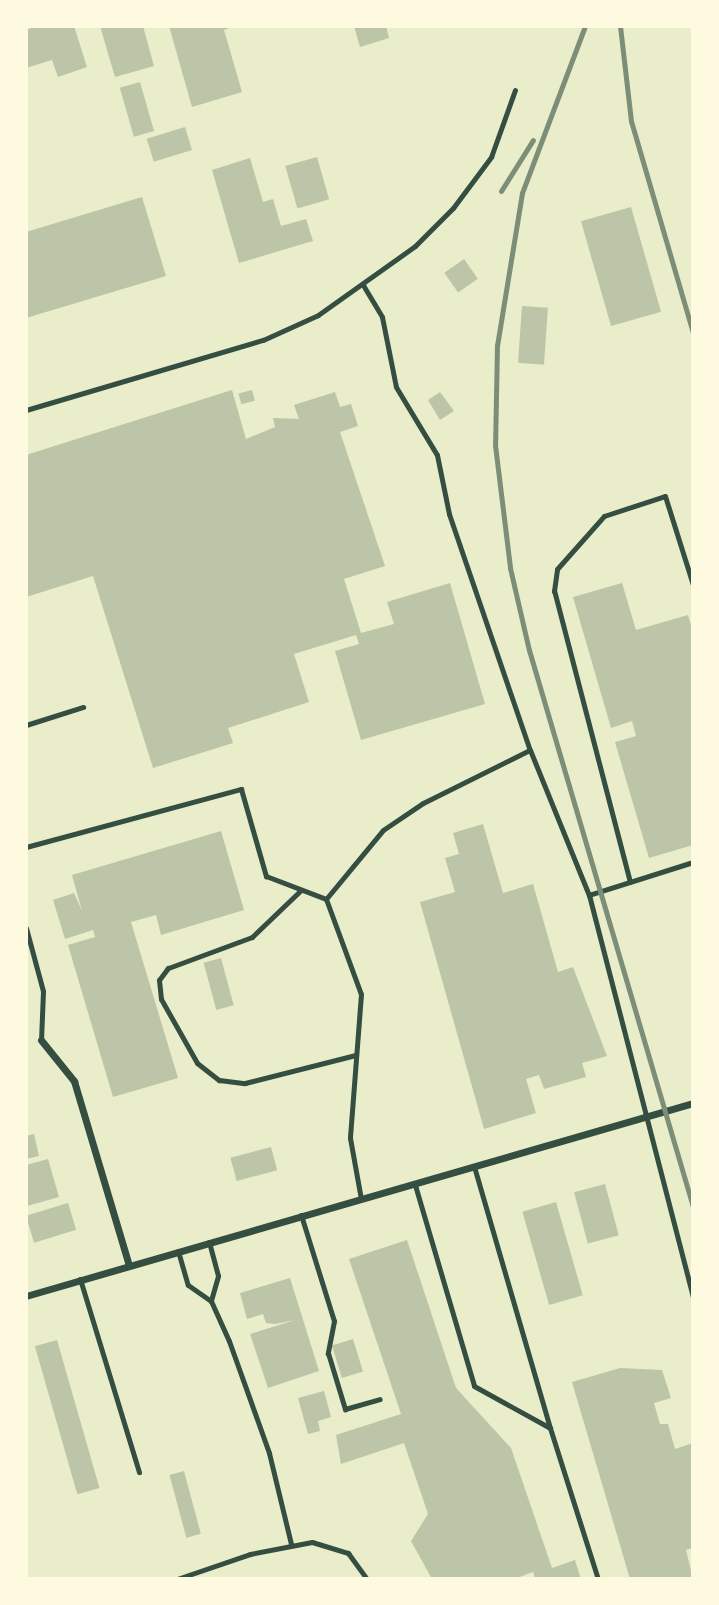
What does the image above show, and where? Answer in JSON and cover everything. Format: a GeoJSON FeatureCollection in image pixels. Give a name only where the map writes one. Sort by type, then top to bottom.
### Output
{"type":"FeatureCollection","features":[{"type":"Feature","properties":{"kind":"street"},"geometry":{"type":"LineString","coordinates":[[41,1040],[74,1081],[129,1265]]}},
{"type":"Feature","properties":{"kind":"street"},"geometry":{"type":"LineString","coordinates":[[26,1296],[693,1103]]}},
{"type":"Feature","properties":{"kind":"lane"},"geometry":{"type":"LineString","coordinates":[[26,410],[263,340],[318,315],[415,246],[468,188],[491,157],[515,90]]}},
{"type":"Feature","properties":{"kind":"lane"},"geometry":{"type":"LineString","coordinates":[[363,285],[382,317],[396,387],[437,455],[449,514],[530,750],[589,895],[650,1114],[693,1298]]}},
{"type":"Feature","properties":{"kind":"lane"},"geometry":{"type":"LineString","coordinates":[[630,882],[554,591],[557,569],[604,516],[665,495],[693,585]]}},
{"type":"Feature","properties":{"kind":"lane"},"geometry":{"type":"LineString","coordinates":[[26,725],[83,707]]}},
{"type":"Feature","properties":{"kind":"lane"},"geometry":{"type":"LineString","coordinates":[[326,899],[383,830],[422,803],[530,750]]}},
{"type":"Feature","properties":{"kind":"lane"},"geometry":{"type":"LineString","coordinates":[[26,847],[241,789],[266,876],[326,899],[361,994],[350,1138],[361,1199]]}},
{"type":"Feature","properties":{"kind":"lane"},"geometry":{"type":"LineString","coordinates":[[589,895],[693,862]]}},
{"type":"Feature","properties":{"kind":"lane"},"geometry":{"type":"LineString","coordinates":[[301,890],[252,936],[168,968],[159,981],[161,999],[197,1063],[219,1080],[245,1083],[356,1055]]}},
{"type":"Feature","properties":{"kind":"lane"},"geometry":{"type":"LineString","coordinates":[[26,928],[43,991],[41,1040]]}},
{"type":"Feature","properties":{"kind":"lane"},"geometry":{"type":"LineString","coordinates":[[474,1167],[550,1428],[598,1579]]}},
{"type":"Feature","properties":{"kind":"lane"},"geometry":{"type":"LineString","coordinates":[[415,1185],[474,1386],[550,1428]]}},
{"type":"Feature","properties":{"kind":"lane"},"geometry":{"type":"LineString","coordinates":[[301,1215],[334,1321],[328,1353],[345,1409],[380,1399]]}},
{"type":"Feature","properties":{"kind":"lane"},"geometry":{"type":"LineString","coordinates":[[209,1242],[218,1276],[211,1301]]}},
{"type":"Feature","properties":{"kind":"lane"},"geometry":{"type":"LineString","coordinates":[[178,1251],[188,1285],[211,1301],[269,1453],[292,1544]]}},
{"type":"Feature","properties":{"kind":"lane"},"geometry":{"type":"LineString","coordinates":[[80,1279],[139,1472]]}},
{"type":"Feature","properties":{"kind":"lane"},"geometry":{"type":"LineString","coordinates":[[177,1579],[292,1544],[348,1553],[367,1579]]}},
{"type":"Feature","properties":{"kind":"building"},"geometry":{"type":"Polygon","coordinates":[[[36,26],[74,26],[87,67],[58,77],[52,60],[26,68],[26,30],[36,26]]]}},
{"type":"Feature","properties":{"kind":"building"},"geometry":{"type":"Polygon","coordinates":[[[100,26],[143,26],[154,66],[115,77],[100,26]]]}},
{"type":"Feature","properties":{"kind":"building"},"geometry":{"type":"Polygon","coordinates":[[[169,26],[234,26],[224,30],[242,92],[192,107],[169,26]]]}},
{"type":"Feature","properties":{"kind":"building"},"geometry":{"type":"Polygon","coordinates":[[[354,26],[386,26],[389,38],[360,47],[354,26]]]}},
{"type":"Feature","properties":{"kind":"building"},"geometry":{"type":"Polygon","coordinates":[[[140,82],[154,131],[134,137],[120,88],[140,82]]]}},
{"type":"Feature","properties":{"kind":"building"},"geometry":{"type":"Polygon","coordinates":[[[185,127],[192,150],[154,162],[147,139],[185,127]]]}},
{"type":"Feature","properties":{"kind":"building"},"geometry":{"type":"Polygon","coordinates":[[[317,157],[329,199],[297,208],[285,166],[317,157]]]}},
{"type":"Feature","properties":{"kind":"building"},"geometry":{"type":"Polygon","coordinates":[[[250,158],[263,202],[273,199],[281,226],[306,219],[313,241],[239,263],[212,170],[250,158]]]}},
{"type":"Feature","properties":{"kind":"building"},"geometry":{"type":"Polygon","coordinates":[[[142,197],[166,276],[26,318],[26,232],[142,197]]]}},
{"type":"Feature","properties":{"kind":"building"},"geometry":{"type":"Polygon","coordinates":[[[631,207],[661,312],[611,326],[581,221],[631,207]]]}},
{"type":"Feature","properties":{"kind":"building"},"geometry":{"type":"Polygon","coordinates":[[[464,259],[478,279],[458,292],[444,273],[464,259]]]}},
{"type":"Feature","properties":{"kind":"building"},"geometry":{"type":"Polygon","coordinates":[[[522,306],[548,308],[544,365],[518,363],[522,306]]]}},
{"type":"Feature","properties":{"kind":"building"},"geometry":{"type":"Polygon","coordinates":[[[232,390],[246,439],[275,427],[273,418],[299,419],[294,405],[335,392],[340,407],[351,404],[358,426],[340,432],[385,566],[344,579],[361,633],[394,624],[387,602],[450,583],[485,704],[361,740],[335,651],[359,644],[356,635],[294,654],[309,702],[228,728],[233,743],[153,768],[93,576],[26,597],[26,455],[232,390]]]}},
{"type":"Feature","properties":{"kind":"building"},"geometry":{"type":"Polygon","coordinates":[[[252,390],[255,401],[241,404],[238,394],[252,390]]]}},
{"type":"Feature","properties":{"kind":"building"},"geometry":{"type":"Polygon","coordinates":[[[440,392],[454,411],[440,420],[428,400],[440,392]]]}},
{"type":"Feature","properties":{"kind":"building"},"geometry":{"type":"Polygon","coordinates":[[[622,583],[636,630],[688,615],[693,632],[693,845],[649,858],[615,742],[636,736],[632,721],[611,728],[573,597],[622,583]]]}},
{"type":"Feature","properties":{"kind":"building"},"geometry":{"type":"Polygon","coordinates":[[[483,824],[503,893],[533,884],[558,972],[573,967],[607,1056],[582,1063],[586,1077],[544,1089],[539,1075],[526,1079],[536,1113],[484,1129],[420,902],[455,892],[445,858],[459,854],[453,833],[483,824]]]}},
{"type":"Feature","properties":{"kind":"building"},"geometry":{"type":"Polygon","coordinates":[[[221,831],[244,910],[161,935],[156,915],[131,922],[178,1078],[113,1097],[68,945],[95,937],[93,930],[65,939],[53,900],[74,893],[82,911],[72,875],[221,831]]]}},
{"type":"Feature","properties":{"kind":"building"},"geometry":{"type":"Polygon","coordinates":[[[221,958],[234,1005],[216,1010],[204,963],[221,958]]]}},
{"type":"Feature","properties":{"kind":"building"},"geometry":{"type":"Polygon","coordinates":[[[34,1134],[39,1156],[26,1159],[26,1136],[34,1134]]]}},
{"type":"Feature","properties":{"kind":"building"},"geometry":{"type":"Polygon","coordinates":[[[271,1147],[277,1170],[237,1181],[230,1158],[271,1147]]]}},
{"type":"Feature","properties":{"kind":"building"},"geometry":{"type":"Polygon","coordinates":[[[48,1159],[59,1197],[27,1206],[26,1165],[48,1159]]]}},
{"type":"Feature","properties":{"kind":"building"},"geometry":{"type":"Polygon","coordinates":[[[605,1184],[619,1235],[588,1243],[574,1192],[605,1184]]]}},
{"type":"Feature","properties":{"kind":"building"},"geometry":{"type":"Polygon","coordinates":[[[556,1202],[583,1295],[549,1305],[522,1212],[556,1202]]]}},
{"type":"Feature","properties":{"kind":"building"},"geometry":{"type":"Polygon","coordinates":[[[68,1203],[76,1230],[34,1243],[26,1216],[68,1203]]]}},
{"type":"Feature","properties":{"kind":"building"},"geometry":{"type":"Polygon","coordinates":[[[407,1240],[456,1388],[511,1448],[552,1568],[575,1560],[581,1579],[535,1579],[533,1572],[514,1579],[432,1579],[411,1541],[428,1514],[404,1443],[341,1464],[336,1435],[401,1414],[349,1259],[407,1240]]]}},
{"type":"Feature","properties":{"kind":"building"},"geometry":{"type":"Polygon","coordinates":[[[290,1278],[319,1371],[268,1388],[250,1334],[295,1320],[266,1323],[263,1314],[247,1319],[240,1293],[290,1278]]]}},
{"type":"Feature","properties":{"kind":"building"},"geometry":{"type":"Polygon","coordinates":[[[353,1339],[363,1372],[342,1378],[332,1345],[353,1339]]]}},
{"type":"Feature","properties":{"kind":"building"},"geometry":{"type":"Polygon","coordinates":[[[57,1340],[99,1488],[77,1494],[35,1346],[57,1340]]]}},
{"type":"Feature","properties":{"kind":"building"},"geometry":{"type":"Polygon","coordinates":[[[620,1368],[662,1370],[671,1398],[654,1403],[660,1424],[668,1424],[675,1449],[693,1443],[693,1548],[686,1550],[693,1579],[630,1579],[572,1382],[620,1368]]]}},
{"type":"Feature","properties":{"kind":"building"},"geometry":{"type":"Polygon","coordinates":[[[324,1391],[331,1417],[318,1421],[320,1431],[308,1434],[298,1398],[324,1391]]]}},
{"type":"Feature","properties":{"kind":"building"},"geometry":{"type":"Polygon","coordinates":[[[184,1471],[201,1534],[186,1538],[170,1475],[184,1471]]]}},
{"type":"Feature","properties":{"kind":"railway"},"geometry":{"type":"LineString","coordinates":[[585,26],[522,193],[497,345],[495,445],[510,568],[529,650],[693,1207]]}},
{"type":"Feature","properties":{"kind":"railway"},"geometry":{"type":"LineString","coordinates":[[620,26],[631,121],[693,333]]}},
{"type":"Feature","properties":{"kind":"railway"},"geometry":{"type":"LineString","coordinates":[[501,191],[533,140]]}}]}
